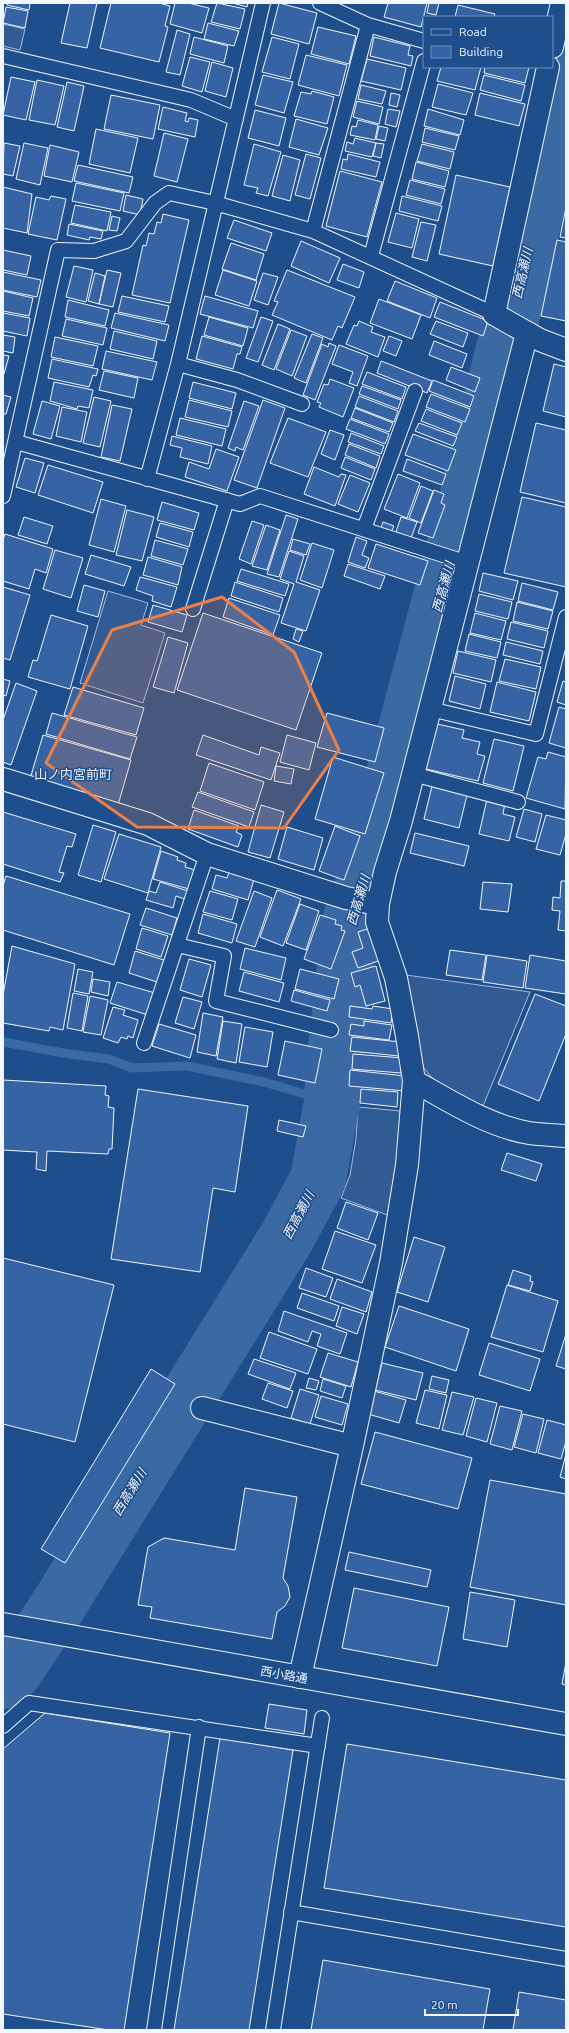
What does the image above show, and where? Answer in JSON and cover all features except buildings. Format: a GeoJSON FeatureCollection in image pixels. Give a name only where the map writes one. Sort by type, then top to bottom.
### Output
{"type":"FeatureCollection","features":[{"type":"Feature","properties":{"kind":"street"},"geometry":{"type":"LineString","coordinates":[[553,43],[562,3]]}},
{"type":"Feature","properties":{"kind":"street"},"geometry":{"type":"LineString","coordinates":[[300,1677],[352,1446],[402,1205],[407,1164],[414,1081],[408,1036],[396,978],[377,922],[374,903],[385,872],[413,774],[468,563],[511,324],[548,68]]}},
{"type":"Feature","properties":{"kind":"street"},"geometry":{"type":"LineString","coordinates":[[511,324],[540,340],[566,350]]}},
{"type":"Feature","properties":{"kind":"street"},"geometry":{"type":"LineString","coordinates":[[3,779],[148,824],[207,854],[346,898],[374,903]]}},
{"type":"Feature","properties":{"kind":"street"},"geometry":{"type":"LineString","coordinates":[[414,1081],[486,1119],[505,1126],[529,1133],[566,1136]]}},
{"type":"Feature","properties":{"kind":"street"},"geometry":{"type":"LineString","coordinates":[[202,1408],[352,1446]]}},
{"type":"Feature","properties":{"kind":"street","name":"西小路通"},"geometry":{"type":"LineString","coordinates":[[3,1624],[566,1724]]}},
{"type":"Feature","properties":{"kind":"lane"},"geometry":{"type":"LineString","coordinates":[[147,479],[178,364],[263,3]]}},
{"type":"Feature","properties":{"kind":"lane"},"geometry":{"type":"LineString","coordinates":[[320,3],[368,25],[423,41]]}},
{"type":"Feature","properties":{"kind":"lane"},"geometry":{"type":"LineString","coordinates":[[313,231],[368,25]]}},
{"type":"Feature","properties":{"kind":"lane"},"geometry":{"type":"LineString","coordinates":[[3,56],[191,100],[236,119]]}},
{"type":"Feature","properties":{"kind":"lane"},"geometry":{"type":"LineString","coordinates":[[371,256],[423,65]]}},
{"type":"Feature","properties":{"kind":"lane"},"geometry":{"type":"LineString","coordinates":[[3,496],[58,250],[94,250],[126,241],[155,203],[169,193],[215,203],[313,231],[371,256],[511,324]]}},
{"type":"Feature","properties":{"kind":"lane"},"geometry":{"type":"LineString","coordinates":[[178,364],[237,380],[302,404]]}},
{"type":"Feature","properties":{"kind":"lane"},"geometry":{"type":"LineString","coordinates":[[364,529],[415,391]]}},
{"type":"Feature","properties":{"kind":"lane"},"geometry":{"type":"LineString","coordinates":[[16,442],[240,504],[260,496],[468,563]]}},
{"type":"Feature","properties":{"kind":"lane"},"geometry":{"type":"LineString","coordinates":[[193,609],[227,500]]}},
{"type":"Feature","properties":{"kind":"lane"},"geometry":{"type":"LineString","coordinates":[[430,709],[536,734],[566,617]]}},
{"type":"Feature","properties":{"kind":"lane"},"geometry":{"type":"LineString","coordinates":[[413,774],[518,802]]}},
{"type":"Feature","properties":{"kind":"lane"},"geometry":{"type":"LineString","coordinates":[[144,1043],[207,854]]}},
{"type":"Feature","properties":{"kind":"lane"},"geometry":{"type":"LineString","coordinates":[[176,945],[224,956],[216,1001],[331,1030]]}},
{"type":"Feature","properties":{"kind":"lane"},"geometry":{"type":"LineString","coordinates":[[3,1726],[29,1703],[199,1727],[318,1746]]}},
{"type":"Feature","properties":{"kind":"lane"},"geometry":{"type":"LineString","coordinates":[[273,2030],[322,1718]]}},
{"type":"Feature","properties":{"kind":"lane"},"geometry":{"type":"LineString","coordinates":[[154,2030],[199,1727]]}},
{"type":"Feature","properties":{"kind":"lane"},"geometry":{"type":"LineString","coordinates":[[291,1912],[566,1959]]}},
{"type":"Feature","properties":{"kind":"highlighted area"},"geometry":{"type":"Polygon","coordinates":[[[222,597],[294,652],[339,750],[284,828],[137,827],[46,763],[112,630],[222,597]]]}},
{"type":"Feature","properties":{"kind":"shaded area"},"geometry":{"type":"Polygon","coordinates":[[[3,24],[25,29],[20,50],[3,46],[3,24]]]}},
{"type":"Feature","properties":{"kind":"shaded area"},"geometry":{"type":"Polygon","coordinates":[[[108,591],[148,603],[141,625],[165,633],[143,703],[80,683],[108,591]]]}},
{"type":"Feature","properties":{"kind":"shaded area"},"geometry":{"type":"Polygon","coordinates":[[[406,975],[530,992],[483,1106],[437,1084],[424,1068],[416,1052],[406,975]]]}},
{"type":"Feature","properties":{"kind":"shaded area"},"geometry":{"type":"Polygon","coordinates":[[[358,1107],[401,1111],[397,1162],[390,1216],[341,1198],[350,1175],[356,1139],[358,1107]]]}},
{"type":"Feature","properties":{"kind":"waterway","name":"西高瀬川"},"geometry":{"type":"LineString","coordinates":[[3,1681],[14,1672],[58,1606],[287,1237],[318,1179],[332,1102],[334,1067],[350,921],[369,867],[469,491],[519,287],[566,73]]}},
{"type":"Feature","properties":{"kind":"waterway"},"geometry":{"type":"LineString","coordinates":[[3,1042],[69,1054],[109,1059],[132,1068],[187,1066],[264,1082],[332,1102]]}},
{"type":"Feature","properties":{"kind":"district","name":"山ノ内宮前町"},"geometry":{"type":"Point","coordinates":[73,774]}}]}
